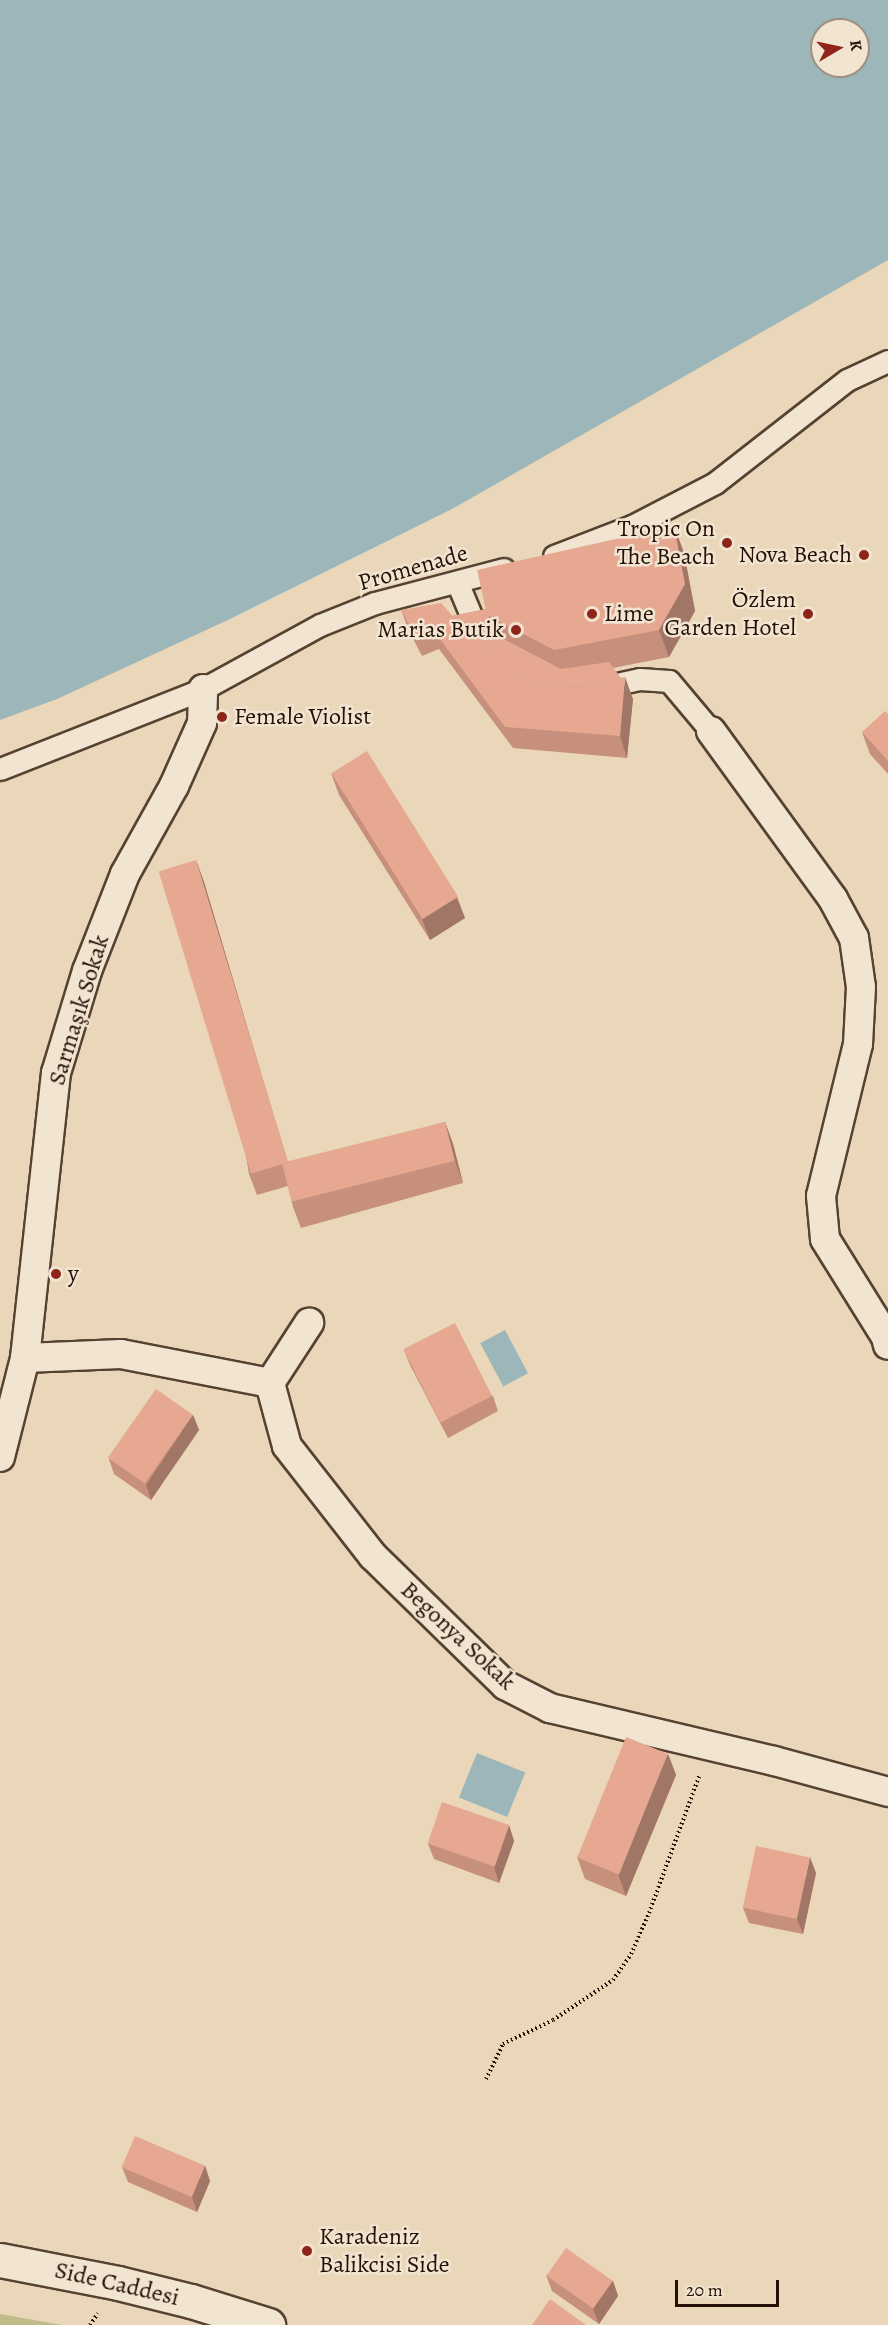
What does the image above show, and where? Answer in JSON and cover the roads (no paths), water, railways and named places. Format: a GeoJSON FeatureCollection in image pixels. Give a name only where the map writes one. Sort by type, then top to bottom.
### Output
{"type":"FeatureCollection","features":[{"type":"Feature","properties":{"kind":"main road","name":"Side Caddesi"},"geometry":{"type":"LineString","coordinates":[[0,2260],[128,2285],[268,2325]]}},
{"type":"Feature","properties":{"kind":"street","name":"Promenade"},"geometry":{"type":"LineString","coordinates":[[0,768],[203,689],[320,625],[375,603],[567,553],[632,526],[715,483],[847,380],[888,361]]}},
{"type":"Feature","properties":{"kind":"street"},"geometry":{"type":"LineString","coordinates":[[458,582],[473,620]]}},
{"type":"Feature","properties":{"kind":"street"},"geometry":{"type":"LineString","coordinates":[[621,682],[640,679],[669,681],[711,731],[833,899],[854,938],[861,987],[858,1044],[821,1196],[825,1239],[886,1337],[888,1345]]}},
{"type":"Feature","properties":{"kind":"street","name":"Sarmaşık Sokak"},"geometry":{"type":"LineString","coordinates":[[0,1457],[25,1358],[56,1073],[87,971],[125,874],[174,786],[202,723],[203,689]]}},
{"type":"Feature","properties":{"kind":"street"},"geometry":{"type":"LineString","coordinates":[[25,1358],[121,1354],[270,1383],[309,1323]]}},
{"type":"Feature","properties":{"kind":"street","name":"Begonya Sokak"},"geometry":{"type":"LineString","coordinates":[[270,1383],[287,1446],[373,1556],[505,1685],[550,1708],[717,1747],[888,1792]]}},
{"type":"Feature","properties":{"kind":"water"},"geometry":{"type":"Polygon","coordinates":[[[0,0],[888,0],[888,260],[452,509],[230,619],[57,699],[0,720],[0,0]]]}},
{"type":"Feature","properties":{"kind":"water"},"geometry":{"type":"Polygon","coordinates":[[[505,1330],[528,1373],[503,1386],[480,1343],[505,1330]]]}},
{"type":"Feature","properties":{"kind":"water"},"geometry":{"type":"Polygon","coordinates":[[[477,1753],[525,1772],[507,1817],[459,1798],[477,1753]]]}},
{"type":"Feature","properties":{"kind":"place","name":"Tropic On The Beach"},"geometry":{"type":"Point","coordinates":[727,543]}},
{"type":"Feature","properties":{"kind":"place","name":"Nova Beach"},"geometry":{"type":"Point","coordinates":[864,555]}},
{"type":"Feature","properties":{"kind":"place","name":"Lime"},"geometry":{"type":"Point","coordinates":[592,614]}},
{"type":"Feature","properties":{"kind":"place","name":"Özlem Garden Hotel"},"geometry":{"type":"Point","coordinates":[808,614]}},
{"type":"Feature","properties":{"kind":"place","name":"Marias Butik"},"geometry":{"type":"Point","coordinates":[516,630]}},
{"type":"Feature","properties":{"kind":"place","name":"Female Violist"},"geometry":{"type":"Point","coordinates":[222,717]}},
{"type":"Feature","properties":{"kind":"place","name":"y"},"geometry":{"type":"Point","coordinates":[56,1274]}},
{"type":"Feature","properties":{"kind":"place","name":"Karadeniz Balikcisi Side"},"geometry":{"type":"Point","coordinates":[307,2251]}}]}
